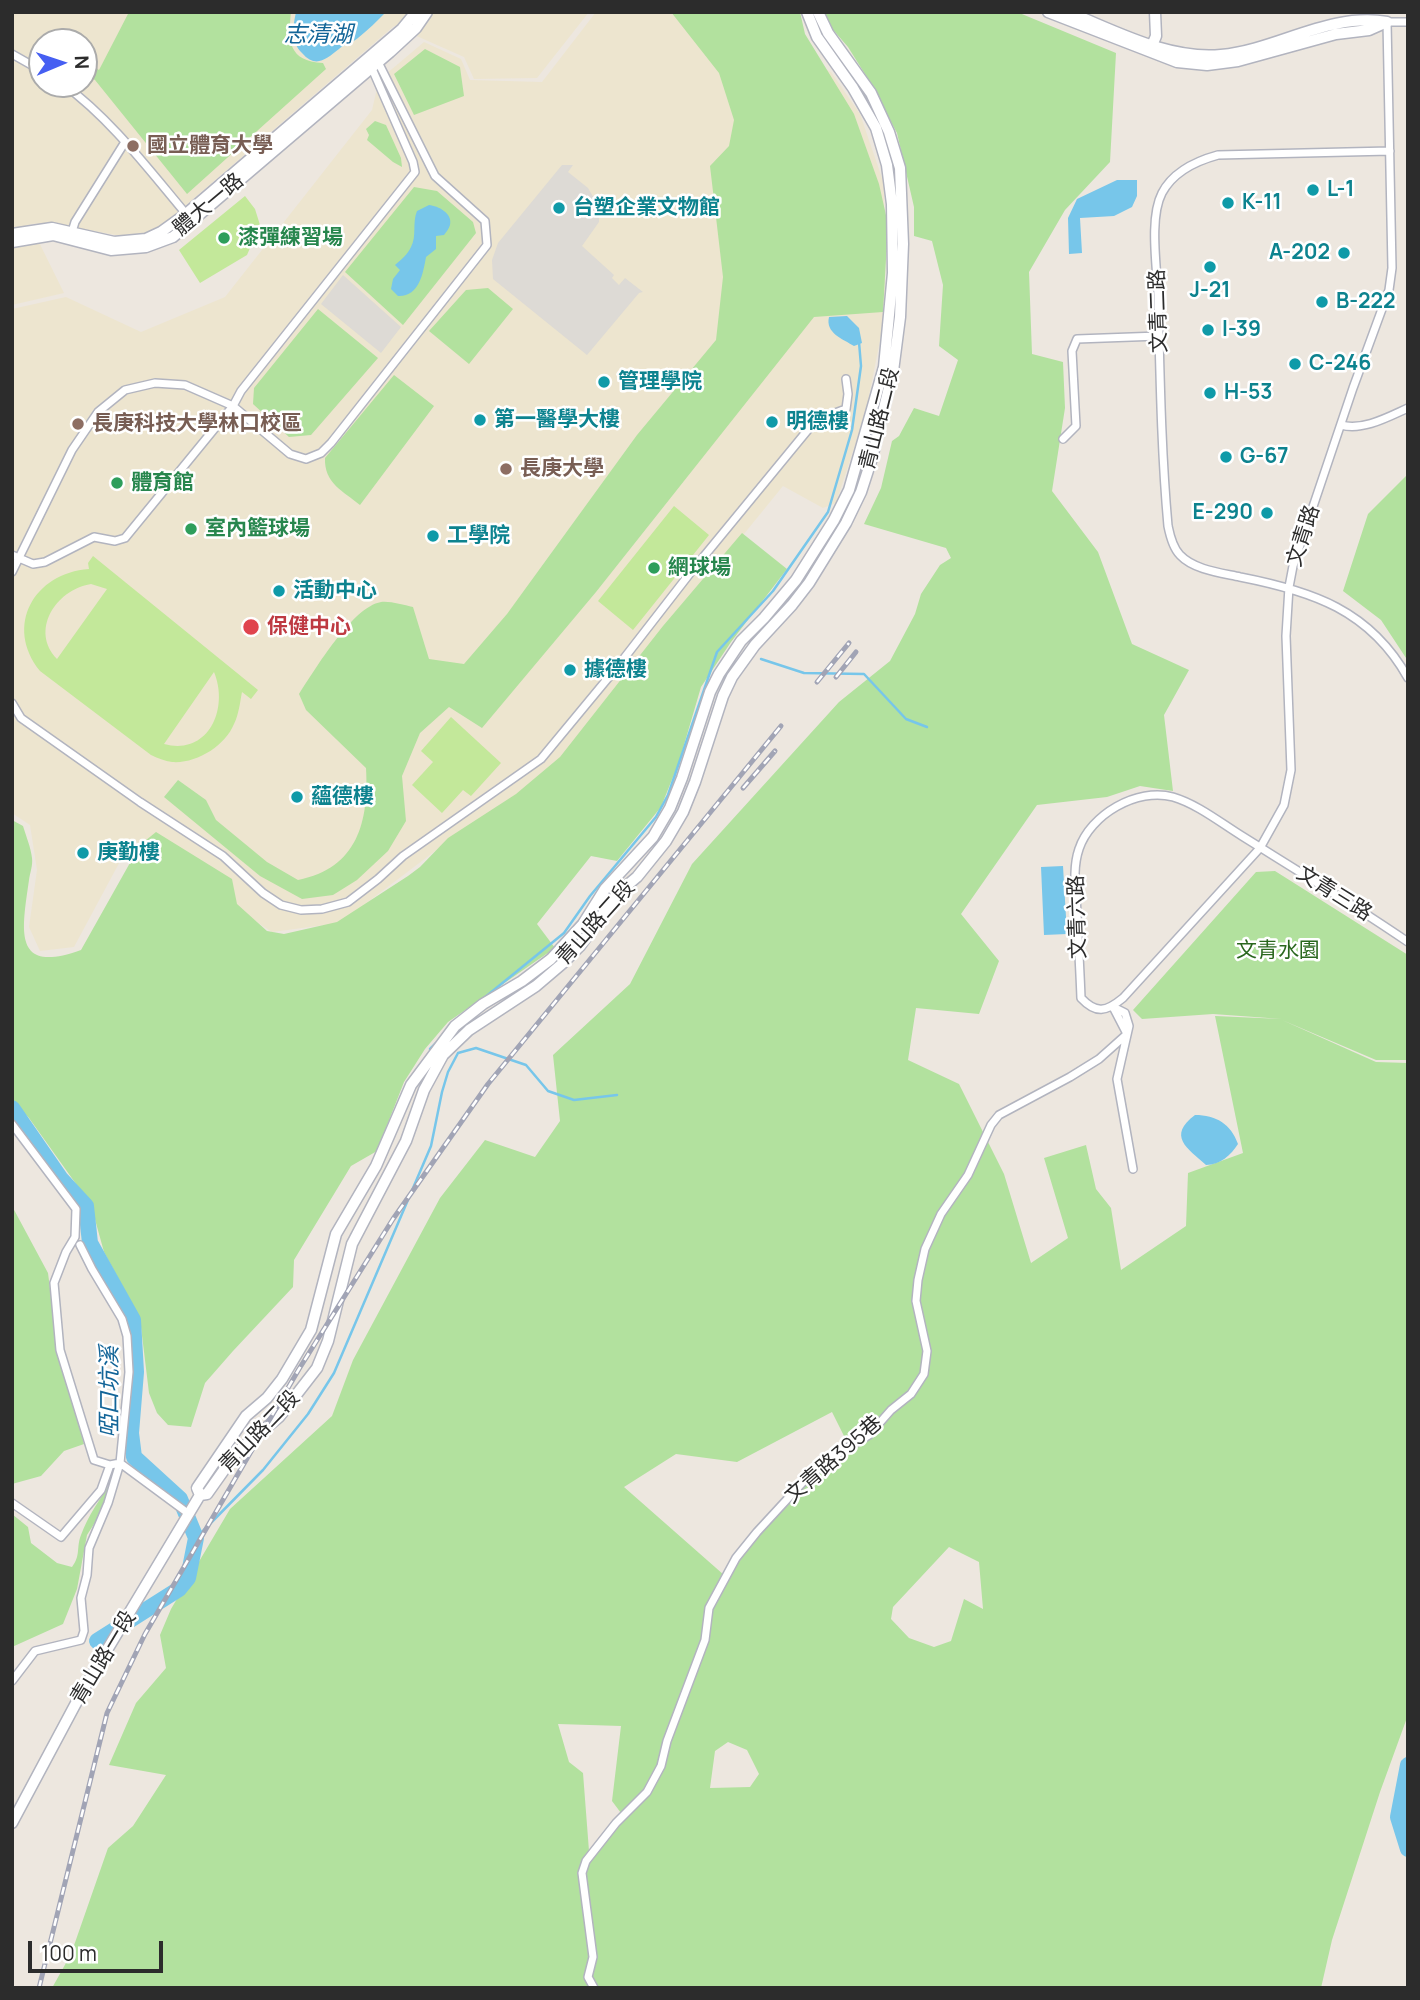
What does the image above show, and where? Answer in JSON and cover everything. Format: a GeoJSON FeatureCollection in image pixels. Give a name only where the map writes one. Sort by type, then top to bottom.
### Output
{"type":"FeatureCollection","features":[{"type":"Feature","properties":{"kind":"street","name":"體大一路"},"geometry":{"type":"LineString","coordinates":[[373,62],[416,12]]}},
{"type":"Feature","properties":{"kind":"street","name":"體大一路"},"geometry":{"type":"LineString","coordinates":[[12,242],[52,235],[71,235],[114,242],[146,239],[189,217],[416,28],[427,12]]}},
{"type":"Feature","properties":{"kind":"street","name":"青山路二段"},"geometry":{"type":"LineString","coordinates":[[807,12],[817,37],[847,79],[876,128],[887,165],[892,204],[893,273],[884,367],[849,489],[834,520],[796,580],[779,602],[741,641],[719,674],[710,692],[670,808],[653,837],[605,889],[593,910],[551,959],[455,1026],[411,1085],[376,1166],[337,1234],[311,1330],[282,1379],[267,1398],[246,1416],[197,1488],[200,1495],[207,1494],[236,1453],[279,1417],[317,1368],[328,1341],[352,1244],[406,1141],[424,1090],[443,1055],[468,1030],[536,986],[564,963],[580,946],[618,893],[637,877],[666,841],[683,812],[723,696],[733,677],[755,645],[809,583],[846,523],[861,492],[872,458],[892,371],[900,317],[903,244],[900,168],[889,132],[871,93],[828,33],[818,12]]}},
{"type":"Feature","properties":{"kind":"street"},"geometry":{"type":"LineString","coordinates":[[1048,12],[1149,46]]}},
{"type":"Feature","properties":{"kind":"street"},"geometry":{"type":"LineString","coordinates":[[1068,12],[1149,46],[1177,62],[1207,65],[1223,64],[1336,34],[1369,30],[1387,17],[1408,22]]}},
{"type":"Feature","properties":{"kind":"street"},"geometry":{"type":"LineString","coordinates":[[1149,46],[1157,22],[1153,12]]}},
{"type":"Feature","properties":{"kind":"street","name":"文青路"},"geometry":{"type":"LineString","coordinates":[[1113,1007],[1260,848],[1284,805],[1291,770],[1286,656],[1289,587],[1293,566],[1389,290],[1392,268],[1387,17]]}},
{"type":"Feature","properties":{"kind":"street"},"geometry":{"type":"LineString","coordinates":[[12,54],[28,63]]}},
{"type":"Feature","properties":{"kind":"street"},"geometry":{"type":"LineString","coordinates":[[16,556],[33,564],[45,562],[94,537],[114,541],[125,538],[233,406],[241,391],[415,172],[373,62]]}},
{"type":"Feature","properties":{"kind":"street"},"geometry":{"type":"LineString","coordinates":[[12,572],[16,556],[72,450],[98,412],[125,390],[155,383],[185,385],[233,406],[290,454],[306,459],[321,453],[487,245],[485,221],[435,176],[373,62]]}},
{"type":"Feature","properties":{"kind":"street"},"geometry":{"type":"LineString","coordinates":[[82,98],[125,142],[189,217]]}},
{"type":"Feature","properties":{"kind":"street"},"geometry":{"type":"LineString","coordinates":[[71,235],[88,200],[125,142]]}},
{"type":"Feature","properties":{"kind":"street","name":"文青二路"},"geometry":{"type":"LineString","coordinates":[[1390,152],[1218,155],[1196,161],[1177,175],[1162,194],[1156,222],[1164,483],[1168,526],[1172,542],[1180,555],[1212,571],[1289,587],[1336,605],[1371,628],[1408,678]]}},
{"type":"Feature","properties":{"kind":"street","name":"體大一路"},"geometry":{"type":"LineString","coordinates":[[12,234],[52,228],[71,235]]}},
{"type":"Feature","properties":{"kind":"street"},"geometry":{"type":"LineString","coordinates":[[1063,439],[1076,426],[1072,351],[1077,339],[1159,336]]}},
{"type":"Feature","properties":{"kind":"street"},"geometry":{"type":"LineString","coordinates":[[12,703],[21,718],[140,802],[223,856],[262,893],[281,905],[301,910],[322,909],[348,902],[403,856],[541,759],[816,420],[846,410],[846,379]]}},
{"type":"Feature","properties":{"kind":"street"},"geometry":{"type":"LineString","coordinates":[[1341,425],[1351,427],[1380,421],[1408,408]]}},
{"type":"Feature","properties":{"kind":"street","name":"文青六路"},"geometry":{"type":"LineString","coordinates":[[1113,1007],[1100,1010],[1090,1007],[1081,998],[1076,864],[1079,848],[1095,823],[1138,797],[1172,797],[1191,805],[1260,848]]}},
{"type":"Feature","properties":{"kind":"street","name":"文青三路"},"geometry":{"type":"LineString","coordinates":[[1260,848],[1408,942]]}},
{"type":"Feature","properties":{"kind":"street"},"geometry":{"type":"LineString","coordinates":[[1113,1007],[1125,1013],[1129,1026],[1117,1079],[1133,1169]]}},
{"type":"Feature","properties":{"kind":"street","name":"文青路395巷"},"geometry":{"type":"LineString","coordinates":[[594,1988],[589,1977],[593,1957],[582,1873],[586,1861],[616,1823],[647,1792],[661,1766],[667,1741],[705,1640],[709,1608],[719,1587],[736,1558],[804,1481],[831,1458],[869,1435],[891,1410],[911,1394],[924,1374],[927,1351],[916,1301],[925,1249],[941,1214],[968,1175],[991,1125],[999,1115],[1080,1072],[1127,1034]]}},
{"type":"Feature","properties":{"kind":"street"},"geometry":{"type":"LineString","coordinates":[[12,1124],[76,1209],[75,1237],[54,1283],[60,1350],[94,1460],[110,1465],[120,1463],[189,1514]]}},
{"type":"Feature","properties":{"kind":"street"},"geometry":{"type":"LineString","coordinates":[[12,1681],[35,1651],[81,1640],[84,1631],[81,1598],[87,1575],[89,1548],[108,1503],[120,1463],[129,1371],[127,1335],[122,1319],[80,1245]]}},
{"type":"Feature","properties":{"kind":"street"},"geometry":{"type":"LineString","coordinates":[[12,1503],[61,1536],[101,1490],[110,1465]]}},
{"type":"Feature","properties":{"kind":"street","name":"青山路一段"},"geometry":{"type":"LineString","coordinates":[[12,1823],[83,1690],[200,1495]]}},
{"type":"Feature","properties":{"kind":"shaded area","name":"國立體育大學"},"geometry":{"type":"Polygon","coordinates":[[[12,12],[589,12],[537,78],[474,79],[464,57],[394,26],[164,224],[147,235],[116,235],[48,223],[30,224],[64,293],[12,305],[12,12]]]}},
{"type":"Feature","properties":{"kind":"shaded area","name":"長庚大學"},"geometry":{"type":"Polygon","coordinates":[[[596,12],[723,12],[831,72],[860,114],[884,184],[885,315],[866,411],[836,503],[823,508],[783,486],[552,770],[447,842],[340,923],[272,932],[132,839],[74,947],[40,951],[29,927],[37,870],[30,825],[12,813],[12,309],[66,297],[141,332],[225,297],[372,110],[379,80],[424,42],[461,59],[470,80],[542,82],[596,12]]]}},
{"type":"Feature","properties":{"kind":"shaded area"},"geometry":{"type":"Polygon","coordinates":[[[562,165],[573,165],[568,172],[588,188],[599,207],[599,222],[582,246],[614,275],[612,278],[619,285],[625,278],[643,292],[639,293],[587,355],[493,279],[492,260],[498,243],[562,165]]]}},
{"type":"Feature","properties":{"kind":"shaded area"},"geometry":{"type":"Polygon","coordinates":[[[343,275],[401,327],[381,353],[321,304],[343,275]]]}},
{"type":"Feature","properties":{"kind":"green space"},"geometry":{"type":"Polygon","coordinates":[[[129,12],[291,12],[290,32],[293,48],[303,58],[323,63],[326,69],[187,194],[98,84],[99,70],[129,12]]]}},
{"type":"Feature","properties":{"kind":"green space"},"geometry":{"type":"Polygon","coordinates":[[[671,12],[800,12],[805,34],[854,114],[879,184],[888,224],[883,312],[814,317],[596,592],[482,728],[449,707],[420,733],[402,776],[406,821],[388,851],[357,880],[333,895],[302,899],[260,876],[164,797],[178,780],[206,800],[216,820],[267,862],[298,880],[318,874],[334,865],[347,853],[362,824],[366,768],[306,710],[299,694],[324,656],[358,615],[370,606],[389,602],[413,607],[429,659],[464,664],[507,614],[637,435],[716,340],[723,277],[710,166],[729,146],[734,120],[719,73],[671,12]]]}},
{"type":"Feature","properties":{"kind":"green space","name":"文青水園"},"geometry":{"type":"Polygon","coordinates":[[[825,12],[1017,12],[1116,53],[1110,162],[1065,210],[1029,272],[1032,354],[1063,362],[1065,408],[1052,491],[1098,552],[1132,644],[1189,670],[1164,715],[1173,791],[1140,786],[1107,797],[1037,805],[961,914],[999,961],[979,1014],[916,1008],[908,1060],[959,1084],[1004,1174],[1031,1263],[1068,1238],[1044,1158],[1086,1145],[1096,1189],[1111,1208],[1121,1270],[1186,1226],[1188,1173],[1243,1153],[1215,1016],[1282,1019],[1213,1014],[1142,1019],[1133,1010],[1256,872],[1275,871],[1408,955],[1408,1060],[1376,1060],[1282,1020],[1376,1062],[1408,1063],[1408,1715],[1332,1940],[1321,1988],[52,1988],[71,1954],[108,1848],[133,1826],[166,1775],[109,1765],[136,1703],[166,1668],[160,1635],[171,1609],[230,1509],[332,1416],[353,1360],[440,1198],[485,1140],[535,1157],[560,1121],[553,1055],[630,984],[692,864],[839,702],[890,661],[915,614],[921,594],[940,565],[951,558],[946,548],[864,524],[881,488],[892,441],[899,436],[914,408],[939,416],[958,360],[939,346],[943,285],[932,241],[914,236],[914,207],[897,133],[848,47],[828,24],[825,12]],[[832,1412],[737,1462],[676,1454],[624,1487],[724,1575],[750,1534],[802,1478],[848,1444],[832,1412]],[[949,1547],[893,1607],[891,1619],[909,1638],[934,1647],[951,1641],[964,1599],[983,1609],[979,1562],[949,1547]],[[558,1724],[569,1762],[583,1773],[589,1851],[621,1813],[612,1801],[621,1726],[558,1724]],[[728,1742],[715,1751],[710,1788],[750,1787],[759,1774],[747,1750],[728,1742]]]}},
{"type":"Feature","properties":{"kind":"green space"},"geometry":{"type":"Polygon","coordinates":[[[425,49],[460,67],[464,96],[414,115],[394,74],[425,49]]]}},
{"type":"Feature","properties":{"kind":"green space"},"geometry":{"type":"Polygon","coordinates":[[[375,121],[386,125],[401,158],[402,167],[367,140],[369,135],[366,129],[375,121]]]}},
{"type":"Feature","properties":{"kind":"green space"},"geometry":{"type":"Polygon","coordinates":[[[414,187],[437,191],[473,222],[476,233],[403,325],[345,272],[414,187]]]}},
{"type":"Feature","properties":{"kind":"green space","name":"漆彈練習場"},"geometry":{"type":"Polygon","coordinates":[[[245,196],[255,209],[260,225],[247,255],[200,283],[179,250],[245,196]]]}},
{"type":"Feature","properties":{"kind":"green space"},"geometry":{"type":"Polygon","coordinates":[[[488,288],[513,309],[469,364],[429,331],[466,290],[488,288]]]}},
{"type":"Feature","properties":{"kind":"green space"},"geometry":{"type":"Polygon","coordinates":[[[318,309],[378,358],[311,435],[289,437],[253,404],[254,388],[318,309]]]}},
{"type":"Feature","properties":{"kind":"green space"},"geometry":{"type":"Polygon","coordinates":[[[394,375],[434,406],[360,505],[331,480],[325,458],[394,375]]]}},
{"type":"Feature","properties":{"kind":"green space"},"geometry":{"type":"Polygon","coordinates":[[[1408,474],[1408,661],[1381,620],[1343,591],[1368,514],[1408,474]]]}},
{"type":"Feature","properties":{"kind":"green space","name":"網球場"},"geometry":{"type":"Polygon","coordinates":[[[674,506],[709,535],[633,630],[598,601],[674,506]]]}},
{"type":"Feature","properties":{"kind":"green space"},"geometry":{"type":"Polygon","coordinates":[[[742,533],[787,569],[731,642],[701,687],[679,762],[661,807],[617,861],[591,856],[537,924],[555,948],[448,1022],[425,1049],[404,1082],[377,1151],[351,1166],[294,1260],[293,1287],[205,1383],[191,1427],[168,1425],[157,1413],[149,1393],[140,1319],[104,1252],[91,1205],[29,1118],[12,1100],[12,820],[23,826],[32,858],[24,916],[26,943],[32,952],[43,957],[81,950],[140,845],[156,832],[232,879],[237,904],[267,931],[284,934],[337,922],[408,876],[448,838],[516,794],[560,757],[663,626],[742,533]]]}},
{"type":"Feature","properties":{"kind":"green space"},"geometry":{"type":"Polygon","coordinates":[[[93,556],[258,690],[251,699],[242,692],[237,716],[230,732],[209,752],[181,762],[169,762],[151,755],[40,671],[30,654],[25,637],[25,620],[30,605],[40,591],[53,580],[89,569],[88,563],[93,556]],[[91,584],[67,594],[50,613],[46,636],[49,648],[57,659],[107,589],[91,584]],[[214,672],[164,744],[180,746],[193,743],[204,736],[211,726],[217,714],[219,700],[214,672]]]}},
{"type":"Feature","properties":{"kind":"green space"},"geometry":{"type":"Polygon","coordinates":[[[451,717],[501,763],[471,796],[463,790],[442,813],[412,785],[433,762],[421,751],[451,717]]]}},
{"type":"Feature","properties":{"kind":"green space"},"geometry":{"type":"Polygon","coordinates":[[[12,1206],[48,1273],[58,1350],[84,1444],[64,1451],[41,1476],[12,1484],[12,1206]]]}},
{"type":"Feature","properties":{"kind":"green space"},"geometry":{"type":"Polygon","coordinates":[[[111,1482],[108,1502],[87,1535],[77,1589],[63,1624],[12,1647],[12,1514],[28,1527],[31,1543],[57,1563],[72,1567],[84,1528],[111,1482]]]}},
{"type":"Feature","properties":{"kind":"water","name":"志清湖"},"geometry":{"type":"Polygon","coordinates":[[[296,12],[386,12],[356,40],[321,61],[312,61],[298,48],[294,39],[296,12]]]}},
{"type":"Feature","properties":{"kind":"water"},"geometry":{"type":"Polygon","coordinates":[[[1117,180],[1137,180],[1137,196],[1132,207],[1114,216],[1080,218],[1082,253],[1069,254],[1068,218],[1077,199],[1117,180]]]}},
{"type":"Feature","properties":{"kind":"water"},"geometry":{"type":"Polygon","coordinates":[[[429,205],[447,214],[450,226],[444,235],[436,236],[436,249],[426,257],[415,289],[411,293],[398,296],[391,289],[393,279],[400,270],[395,265],[410,250],[413,243],[417,211],[429,205]]]}},
{"type":"Feature","properties":{"kind":"water"},"geometry":{"type":"Polygon","coordinates":[[[847,316],[859,328],[862,343],[854,346],[832,331],[828,323],[829,317],[847,316]]]}},
{"type":"Feature","properties":{"kind":"water"},"geometry":{"type":"Polygon","coordinates":[[[1063,866],[1067,934],[1044,935],[1041,867],[1063,866]]]}},
{"type":"Feature","properties":{"kind":"water"},"geometry":{"type":"Polygon","coordinates":[[[1195,1115],[1222,1122],[1238,1144],[1228,1155],[1211,1165],[1206,1165],[1192,1153],[1181,1136],[1182,1129],[1195,1115]]]}},
{"type":"Feature","properties":{"kind":"waterway"},"geometry":{"type":"LineString","coordinates":[[484,998],[564,933],[590,896],[656,817],[668,795],[717,652],[773,591],[828,512],[852,430],[861,366],[859,342]]}},
{"type":"Feature","properties":{"kind":"waterway"},"geometry":{"type":"LineString","coordinates":[[761,659],[804,673],[864,674],[906,719],[927,727]]}},
{"type":"Feature","properties":{"kind":"waterway"},"geometry":{"type":"LineString","coordinates":[[430,1049],[436,1043]]}},
{"type":"Feature","properties":{"kind":"waterway"},"geometry":{"type":"LineString","coordinates":[[196,1538],[263,1470],[308,1414],[334,1373],[431,1146],[442,1092],[458,1053],[476,1048],[526,1065],[548,1091],[574,1100],[617,1095]]}},
{"type":"Feature","properties":{"kind":"waterway","name":"啞口坑溪"},"geometry":{"type":"LineString","coordinates":[[12,1108],[61,1179],[86,1206],[90,1243],[133,1320],[136,1372],[131,1433],[134,1457],[180,1499],[196,1538],[188,1578],[179,1589],[97,1641]]}},
{"type":"Feature","properties":{"kind":"waterway"},"geometry":{"type":"LineString","coordinates":[[1408,1765],[1398,1817],[1408,1849]]}},
{"type":"Feature","properties":{"kind":"railway"},"geometry":{"type":"LineString","coordinates":[[817,682],[849,643]]}},
{"type":"Feature","properties":{"kind":"railway"},"geometry":{"type":"LineString","coordinates":[[836,677],[856,652]]}},
{"type":"Feature","properties":{"kind":"railway"},"geometry":{"type":"LineString","coordinates":[[39,1988],[107,1713],[145,1634],[299,1369],[393,1219],[488,1084],[781,726]]}},
{"type":"Feature","properties":{"kind":"railway"},"geometry":{"type":"LineString","coordinates":[[743,788],[775,751]]}},
{"type":"Feature","properties":{"kind":"place","name":"國立體育大學"},"geometry":{"type":"Point","coordinates":[133,146]}},
{"type":"Feature","properties":{"kind":"place","name":"L-1"},"geometry":{"type":"Point","coordinates":[1313,190]}},
{"type":"Feature","properties":{"kind":"place","name":"K-11"},"geometry":{"type":"Point","coordinates":[1228,203]}},
{"type":"Feature","properties":{"kind":"place","name":"台塑企業文物館"},"geometry":{"type":"Point","coordinates":[559,208]}},
{"type":"Feature","properties":{"kind":"place","name":"漆彈練習場"},"geometry":{"type":"Point","coordinates":[224,238]}},
{"type":"Feature","properties":{"kind":"place","name":"A-202"},"geometry":{"type":"Point","coordinates":[1344,253]}},
{"type":"Feature","properties":{"kind":"place","name":"J-21"},"geometry":{"type":"Point","coordinates":[1210,267]}},
{"type":"Feature","properties":{"kind":"place","name":"B-222"},"geometry":{"type":"Point","coordinates":[1322,302]}},
{"type":"Feature","properties":{"kind":"place","name":"I-39"},"geometry":{"type":"Point","coordinates":[1208,330]}},
{"type":"Feature","properties":{"kind":"place","name":"C-246"},"geometry":{"type":"Point","coordinates":[1295,364]}},
{"type":"Feature","properties":{"kind":"place","name":"管理學院"},"geometry":{"type":"Point","coordinates":[604,382]}},
{"type":"Feature","properties":{"kind":"place","name":"H-53"},"geometry":{"type":"Point","coordinates":[1210,393]}},
{"type":"Feature","properties":{"kind":"place","name":"第一醫學大樓"},"geometry":{"type":"Point","coordinates":[480,420]}},
{"type":"Feature","properties":{"kind":"place","name":"明德樓"},"geometry":{"type":"Point","coordinates":[772,422]}},
{"type":"Feature","properties":{"kind":"place","name":"長庚科技大學林口校區"},"geometry":{"type":"Point","coordinates":[78,424]}},
{"type":"Feature","properties":{"kind":"place","name":"G-67"},"geometry":{"type":"Point","coordinates":[1226,457]}},
{"type":"Feature","properties":{"kind":"place","name":"長庚大學"},"geometry":{"type":"Point","coordinates":[506,469]}},
{"type":"Feature","properties":{"kind":"place","name":"體育館"},"geometry":{"type":"Point","coordinates":[117,483]}},
{"type":"Feature","properties":{"kind":"place","name":"E-290"},"geometry":{"type":"Point","coordinates":[1267,513]}},
{"type":"Feature","properties":{"kind":"place","name":"室內籃球場"},"geometry":{"type":"Point","coordinates":[191,529]}},
{"type":"Feature","properties":{"kind":"place","name":"工學院"},"geometry":{"type":"Point","coordinates":[433,536]}},
{"type":"Feature","properties":{"kind":"place","name":"網球場"},"geometry":{"type":"Point","coordinates":[654,568]}},
{"type":"Feature","properties":{"kind":"place","name":"活動中心"},"geometry":{"type":"Point","coordinates":[279,591]}},
{"type":"Feature","properties":{"kind":"place","name":"保健中心"},"geometry":{"type":"Point","coordinates":[251,627]}},
{"type":"Feature","properties":{"kind":"place","name":"據德樓"},"geometry":{"type":"Point","coordinates":[570,670]}},
{"type":"Feature","properties":{"kind":"place","name":"蘊德樓"},"geometry":{"type":"Point","coordinates":[297,797]}},
{"type":"Feature","properties":{"kind":"place","name":"庚勤樓"},"geometry":{"type":"Point","coordinates":[83,853]}}]}
